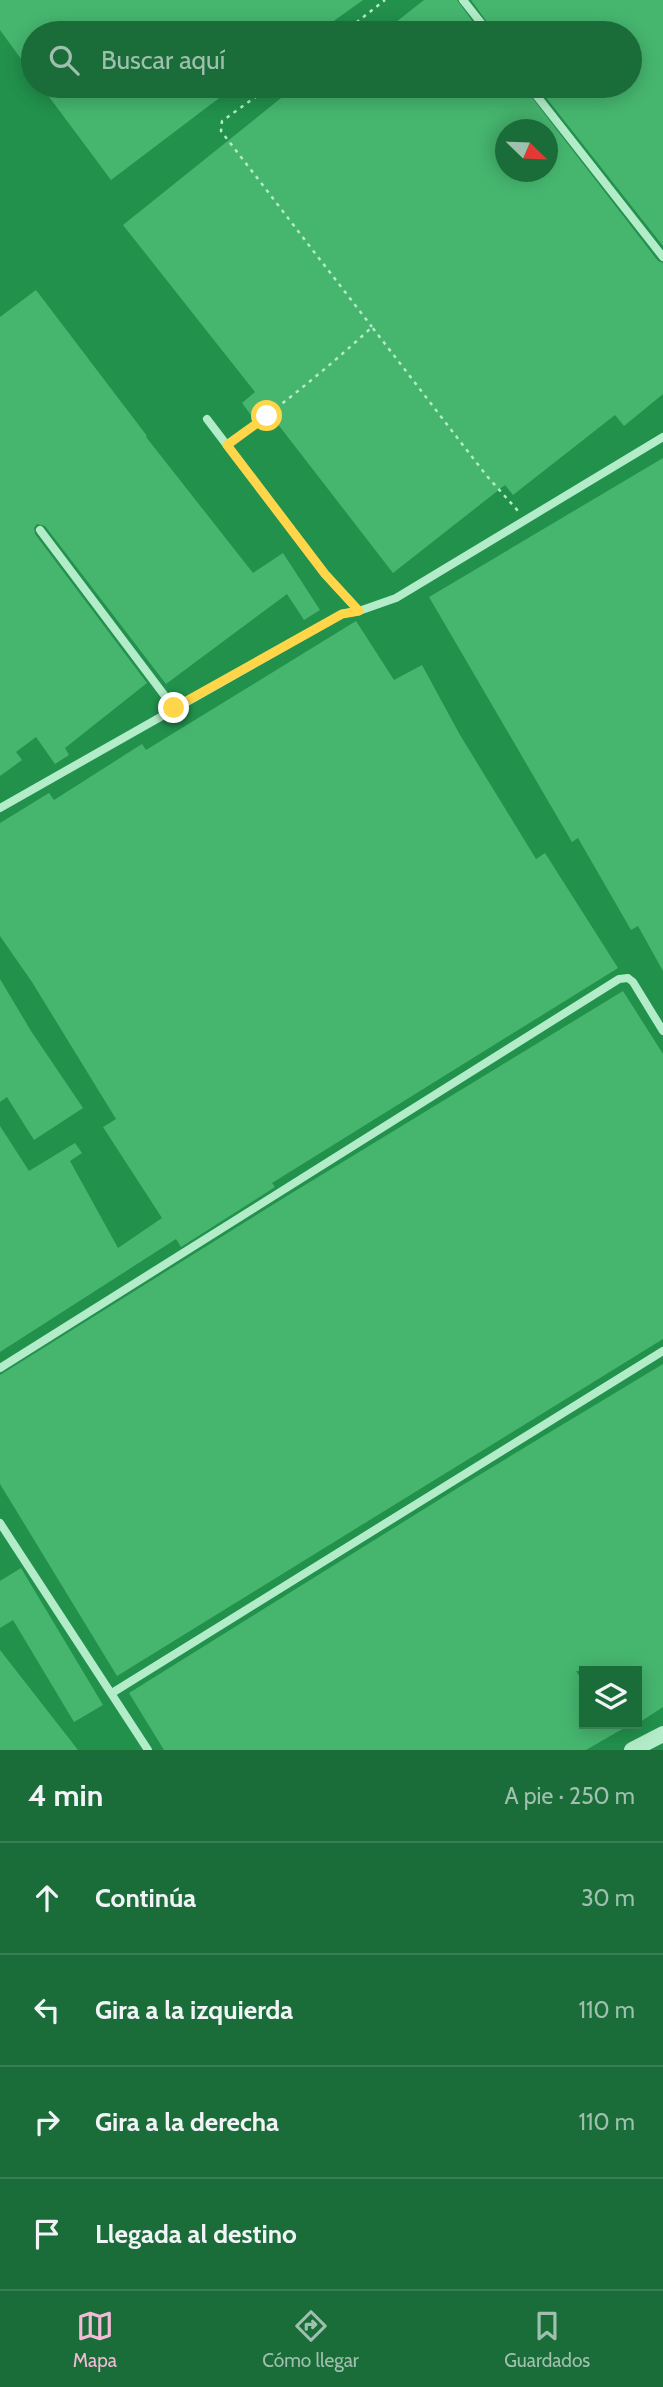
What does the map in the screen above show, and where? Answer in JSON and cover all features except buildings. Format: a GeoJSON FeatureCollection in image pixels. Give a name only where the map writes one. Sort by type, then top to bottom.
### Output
{"type":"FeatureCollection","features":[{"type":"Feature","properties":{"kind":"street"},"geometry":{"type":"LineString","coordinates":[[632,1750],[663,1734]]}},
{"type":"Feature","properties":{"kind":"lane"},"geometry":{"type":"LineString","coordinates":[[463,0],[480,21]]}},
{"type":"Feature","properties":{"kind":"lane"},"geometry":{"type":"LineString","coordinates":[[538,98],[663,257]]}},
{"type":"Feature","properties":{"kind":"lane"},"geometry":{"type":"LineString","coordinates":[[207,419],[325,574],[359,611]]}},
{"type":"Feature","properties":{"kind":"lane"},"geometry":{"type":"LineString","coordinates":[[0,808],[342,614],[396,598],[663,437]]}},
{"type":"Feature","properties":{"kind":"lane"},"geometry":{"type":"LineString","coordinates":[[40,530],[174,708]]}},
{"type":"Feature","properties":{"kind":"lane"},"geometry":{"type":"LineString","coordinates":[[0,1368],[619,979],[628,978],[634,982],[663,1031]]}},
{"type":"Feature","properties":{"kind":"lane"},"geometry":{"type":"LineString","coordinates":[[112,1693],[663,1351]]}},
{"type":"Feature","properties":{"kind":"lane"},"geometry":{"type":"LineString","coordinates":[[0,1523],[148,1750]]}},
{"type":"Feature","properties":{"kind":"path"},"geometry":{"type":"LineString","coordinates":[[359,21],[386,0]]}},
{"type":"Feature","properties":{"kind":"path"},"geometry":{"type":"LineString","coordinates":[[254,98],[222,121],[220,131],[486,475],[526,520]]}},
{"type":"Feature","properties":{"kind":"path"},"geometry":{"type":"LineString","coordinates":[[227,445],[334,362],[372,327]]}},
{"type":"Feature","properties":{"kind":"route"},"geometry":{"type":"LineString","coordinates":[[174,708],[342,614],[359,611],[325,574],[227,445],[267,416]]}}]}
